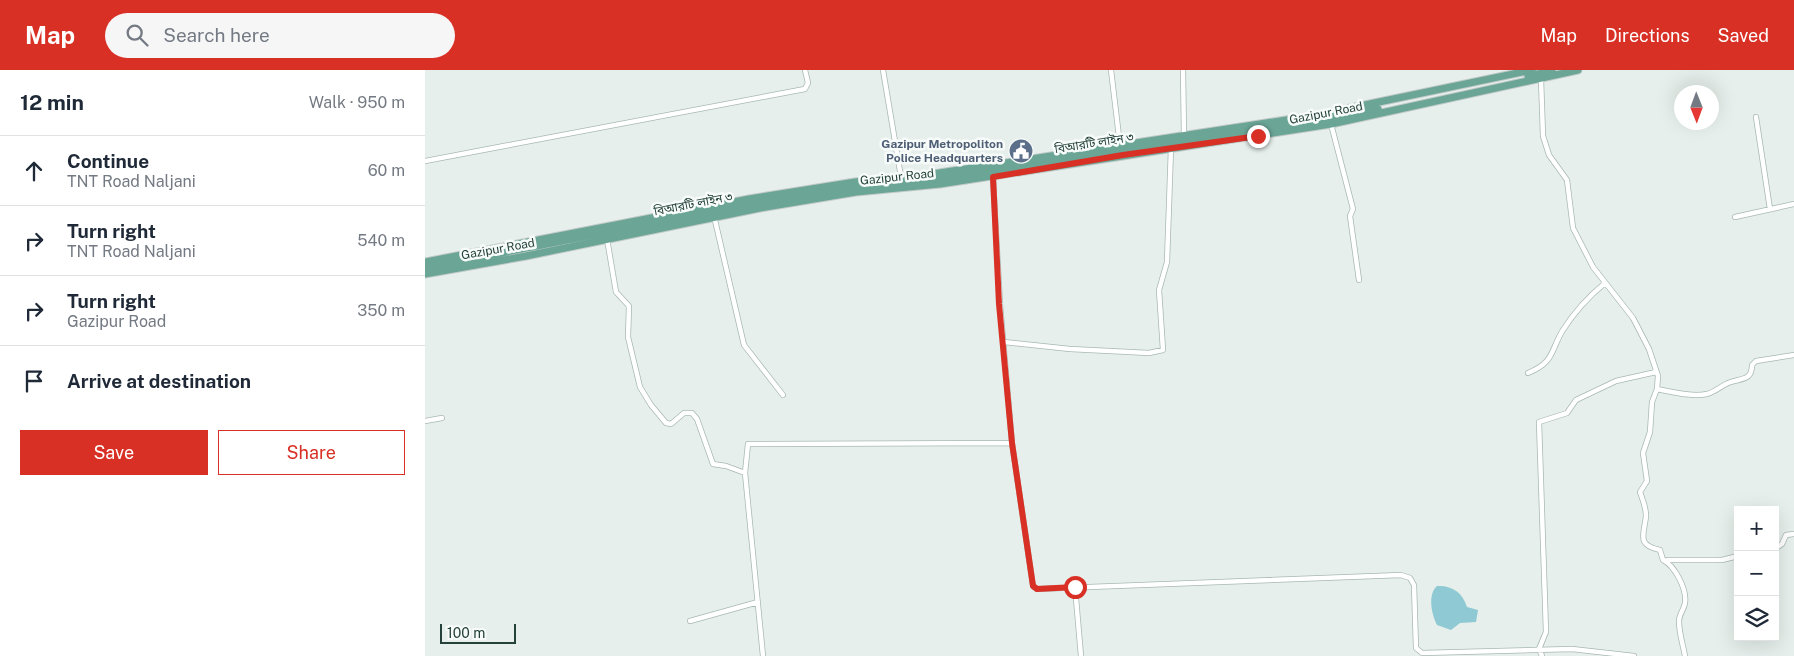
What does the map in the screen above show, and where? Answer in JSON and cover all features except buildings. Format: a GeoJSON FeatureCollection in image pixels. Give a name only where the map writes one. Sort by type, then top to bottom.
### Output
{"type":"FeatureCollection","features":[{"type":"Feature","properties":{"kind":"main road","name":"Gazipur Road"},"geometry":{"type":"LineString","coordinates":[[425,262],[749,199],[855,182],[939,173],[1312,116],[1532,70]]}},
{"type":"Feature","properties":{"kind":"main road","name":"বিআরটি লাইন ৩"},"geometry":{"type":"LineString","coordinates":[[425,268],[751,204],[855,187],[940,179],[1303,123],[1558,70]]}},
{"type":"Feature","properties":{"kind":"main road","name":"Gazipur Road"},"geometry":{"type":"LineString","coordinates":[[425,274],[714,216],[856,192],[993,177],[1331,124],[1579,70]]}},
{"type":"Feature","properties":{"kind":"street"},"geometry":{"type":"LineString","coordinates":[[425,161],[805,89],[808,84],[805,70]]}},
{"type":"Feature","properties":{"kind":"street"},"geometry":{"type":"LineString","coordinates":[[883,70],[901,177]]}},
{"type":"Feature","properties":{"kind":"street"},"geometry":{"type":"LineString","coordinates":[[1111,70],[1120,145]]}},
{"type":"Feature","properties":{"kind":"street"},"geometry":{"type":"LineString","coordinates":[[1183,70],[1184,136]]}},
{"type":"Feature","properties":{"kind":"street"},"geometry":{"type":"LineString","coordinates":[[1541,79],[1543,136],[1547,149],[1567,180],[1573,228],[1593,267],[1633,318],[1649,349],[1656,372],[1657,389],[1652,402],[1649,432],[1643,453],[1647,481],[1639,492],[1645,505],[1646,518],[1642,528],[1644,542],[1649,548],[1660,550],[1663,560],[1669,563],[1684,589],[1685,604],[1679,616],[1679,624],[1685,656]]}},
{"type":"Feature","properties":{"kind":"street"},"geometry":{"type":"LineString","coordinates":[[1756,116],[1770,209]]}},
{"type":"Feature","properties":{"kind":"street"},"geometry":{"type":"LineString","coordinates":[[1331,124],[1353,209],[1350,216],[1359,280]]}},
{"type":"Feature","properties":{"kind":"street"},"geometry":{"type":"LineString","coordinates":[[1004,342],[1070,349],[1149,352],[1163,350],[1159,290],[1167,262],[1171,148]]}},
{"type":"Feature","properties":{"kind":"street"},"geometry":{"type":"LineString","coordinates":[[993,177],[999,304],[1012,443],[1033,586],[1037,589],[1401,575],[1410,578],[1414,586],[1416,648],[1422,653],[1572,649],[1634,656]]}},
{"type":"Feature","properties":{"kind":"street"},"geometry":{"type":"LineString","coordinates":[[1735,217],[1794,204]]}},
{"type":"Feature","properties":{"kind":"street"},"geometry":{"type":"LineString","coordinates":[[714,216],[744,344],[783,395]]}},
{"type":"Feature","properties":{"kind":"street"},"geometry":{"type":"LineString","coordinates":[[607,239],[616,292],[629,306],[629,337],[640,387],[651,405],[667,423],[671,424],[684,414],[692,413],[697,419],[713,464],[726,466],[745,473]]}},
{"type":"Feature","properties":{"kind":"street"},"geometry":{"type":"LineString","coordinates":[[1528,373],[1539,368],[1551,358],[1557,340],[1576,311],[1585,299],[1605,283]]}},
{"type":"Feature","properties":{"kind":"street"},"geometry":{"type":"LineString","coordinates":[[1657,389],[1679,394],[1706,394],[1726,384],[1748,378],[1752,373],[1752,365],[1757,361],[1794,355]]}},
{"type":"Feature","properties":{"kind":"street"},"geometry":{"type":"LineString","coordinates":[[1542,656],[1539,649],[1547,632],[1539,422],[1567,413],[1576,400],[1615,381],[1656,372]]}},
{"type":"Feature","properties":{"kind":"street"},"geometry":{"type":"LineString","coordinates":[[425,421],[442,418]]}},
{"type":"Feature","properties":{"kind":"street"},"geometry":{"type":"LineString","coordinates":[[763,656],[745,473],[748,444],[1012,443]]}},
{"type":"Feature","properties":{"kind":"street"},"geometry":{"type":"LineString","coordinates":[[1779,546],[1786,535],[1794,534]]}},
{"type":"Feature","properties":{"kind":"street"},"geometry":{"type":"LineString","coordinates":[[1663,560],[1734,558]]}},
{"type":"Feature","properties":{"kind":"street"},"geometry":{"type":"LineString","coordinates":[[1075,587],[1081,656]]}},
{"type":"Feature","properties":{"kind":"street"},"geometry":{"type":"LineString","coordinates":[[690,621],[758,602]]}},
{"type":"Feature","properties":{"kind":"water"},"geometry":{"type":"Polygon","coordinates":[[[1437,586],[1447,587],[1456,591],[1463,598],[1467,607],[1478,610],[1476,622],[1460,623],[1451,630],[1437,625],[1433,616],[1431,600],[1437,586]]]}},
{"type":"Feature","properties":{"kind":"place","name":"Gazipur Metropoliton Police Headquarters"},"geometry":{"type":"Point","coordinates":[1021,151]}},
{"type":"Feature","properties":{"kind":"route"},"geometry":{"type":"LineString","coordinates":[[1075,587],[1037,589],[1033,586],[1012,443],[999,304],[993,177],[1123,155],[1258,136]]}}]}
